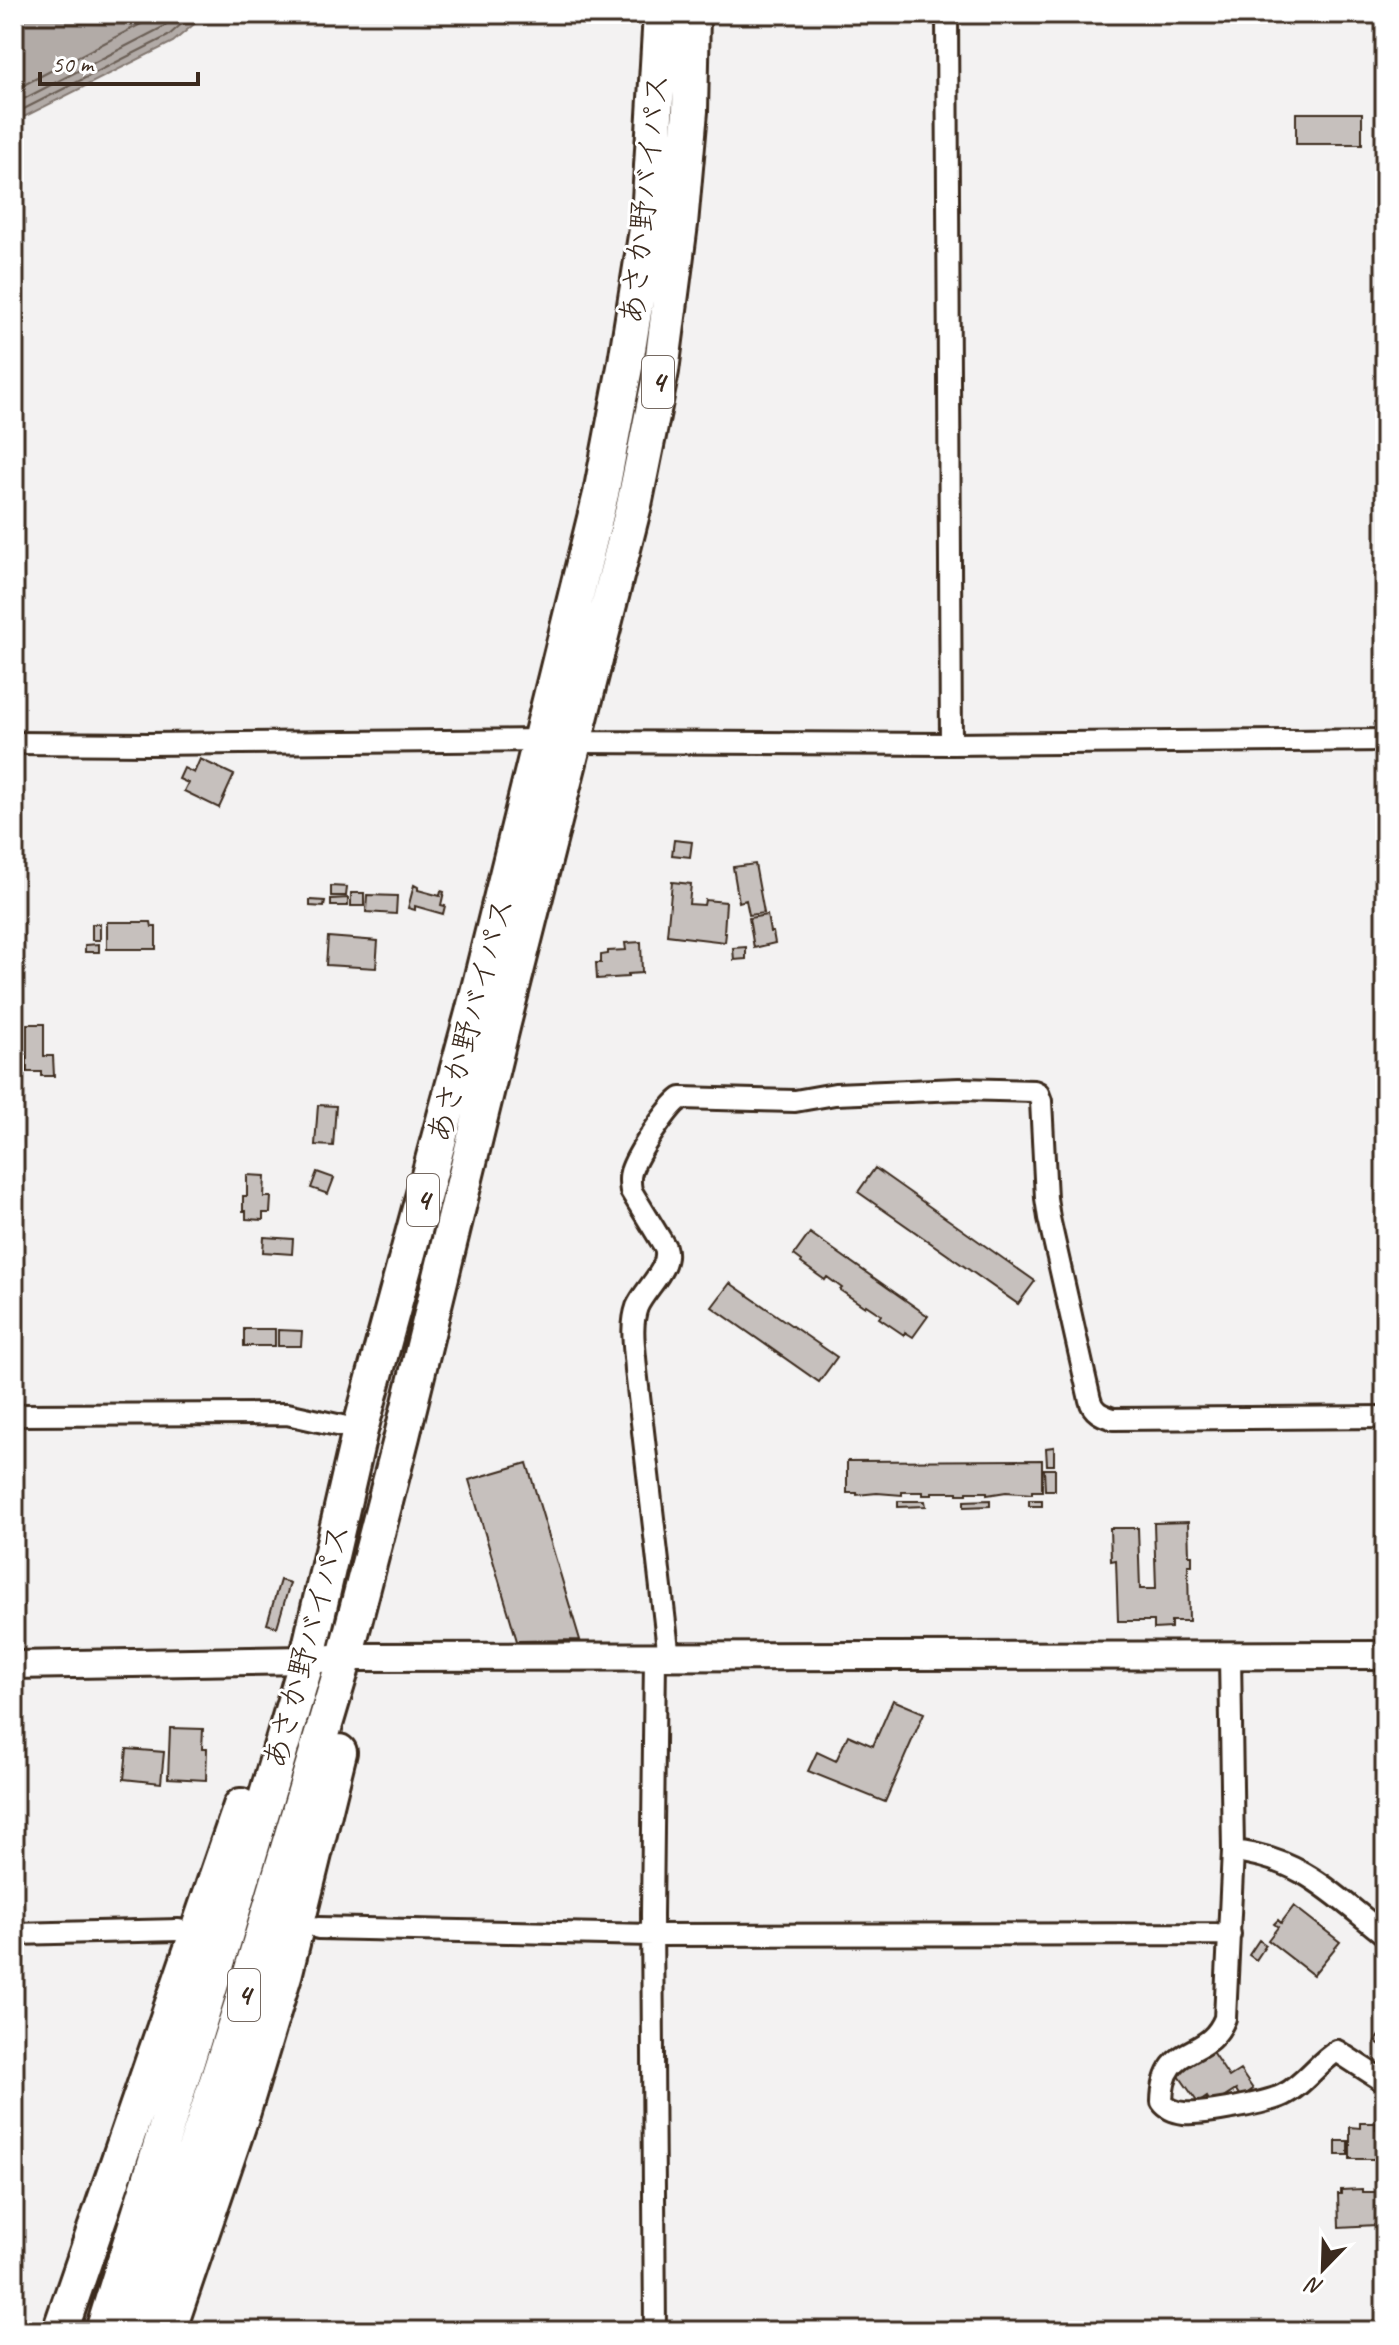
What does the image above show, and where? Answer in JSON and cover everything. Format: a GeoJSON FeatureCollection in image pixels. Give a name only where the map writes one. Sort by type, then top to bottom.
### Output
{"type":"FeatureCollection","features":[{"type":"Feature","properties":{"kind":"highway","name":"あさか野バイパス"},"geometry":{"type":"LineString","coordinates":[[137,2331],[242,2003],[345,1657],[503,1023],[558,741],[631,333],[649,217],[661,14]]}},
{"type":"Feature","properties":{"kind":"highway","name":"あさか野バイパス"},"geometry":{"type":"LineString","coordinates":[[103,2331],[307,1660],[360,1430],[473,1013],[634,505],[661,371],[680,224],[689,126],[692,14]]}},
{"type":"Feature","properties":{"kind":"highway"},"geometry":{"type":"LineString","coordinates":[[168,2331],[243,2111],[293,1942],[349,1707],[345,1657]]}},
{"type":"Feature","properties":{"kind":"highway","name":"4"},"geometry":{"type":"LineString","coordinates":[[190,1928],[270,1722],[307,1660]]}},
{"type":"Feature","properties":{"kind":"highway"},"geometry":{"type":"LineString","coordinates":[[60,2331],[190,1928]]}},
{"type":"Feature","properties":{"kind":"street"},"geometry":{"type":"LineString","coordinates":[[947,14],[951,744]]}},
{"type":"Feature","properties":{"kind":"street"},"geometry":{"type":"LineString","coordinates":[[14,743],[558,741],[951,744],[1385,740]]}},
{"type":"Feature","properties":{"kind":"street"},"geometry":{"type":"LineString","coordinates":[[655,2331],[652,1935],[662,1658],[633,1327],[638,1305],[667,1263],[668,1255],[631,1191],[630,1174],[672,1106],[681,1098],[795,1101],[835,1094],[959,1089],[1034,1091],[1041,1101],[1049,1218],[1090,1400],[1097,1412],[1113,1419],[1385,1417]]}},
{"type":"Feature","properties":{"kind":"street"},"geometry":{"type":"LineString","coordinates":[[14,1415],[287,1414],[360,1430]]}},
{"type":"Feature","properties":{"kind":"street"},"geometry":{"type":"LineString","coordinates":[[14,1665],[345,1657],[1385,1655]]}},
{"type":"Feature","properties":{"kind":"street"},"geometry":{"type":"LineString","coordinates":[[1230,1657],[1233,1851],[1226,2007],[1223,2024],[1213,2037],[1174,2062],[1162,2088],[1162,2102],[1165,2107],[1195,2113],[1273,2099],[1292,2090],[1337,2051],[1385,2082]]}},
{"type":"Feature","properties":{"kind":"street"},"geometry":{"type":"LineString","coordinates":[[1233,1851],[1277,1860],[1304,1872],[1385,1935]]}},
{"type":"Feature","properties":{"kind":"street"},"geometry":{"type":"LineString","coordinates":[[14,1934],[190,1928]]}},
{"type":"Feature","properties":{"kind":"street"},"geometry":{"type":"LineString","coordinates":[[318,1928],[652,1935],[1230,1934]]}},
{"type":"Feature","properties":{"kind":"water"},"geometry":{"type":"Polygon","coordinates":[[[25,14],[206,14],[173,42],[14,122],[14,19],[25,14]]]}},
{"type":"Feature","properties":{"kind":"building"},"geometry":{"type":"Polygon","coordinates":[[[1296,113],[1362,113],[1362,144],[1296,144],[1296,113]]]}},
{"type":"Feature","properties":{"kind":"building"},"geometry":{"type":"Polygon","coordinates":[[[200,759],[234,775],[219,808],[184,791],[188,783],[179,779],[184,768],[194,773],[200,759]]]}},
{"type":"Feature","properties":{"kind":"building"},"geometry":{"type":"Polygon","coordinates":[[[674,840],[692,842],[690,857],[672,855],[674,840]]]}},
{"type":"Feature","properties":{"kind":"building"},"geometry":{"type":"Polygon","coordinates":[[[755,864],[764,913],[749,915],[746,900],[739,902],[733,867],[755,864]]]}},
{"type":"Feature","properties":{"kind":"building"},"geometry":{"type":"Polygon","coordinates":[[[672,882],[691,884],[689,904],[704,905],[705,900],[726,902],[725,942],[667,935],[672,882]]]}},
{"type":"Feature","properties":{"kind":"building"},"geometry":{"type":"Polygon","coordinates":[[[414,885],[418,890],[440,896],[441,891],[444,892],[441,905],[445,906],[443,914],[415,906],[415,910],[408,908],[414,885]]]}},
{"type":"Feature","properties":{"kind":"building"},"geometry":{"type":"Polygon","coordinates":[[[331,886],[347,887],[346,896],[331,896],[331,886]]]}},
{"type":"Feature","properties":{"kind":"building"},"geometry":{"type":"Polygon","coordinates":[[[351,893],[364,893],[364,906],[351,906],[351,893]]]}},
{"type":"Feature","properties":{"kind":"building"},"geometry":{"type":"Polygon","coordinates":[[[367,895],[397,896],[396,914],[366,912],[367,895]]]}},
{"type":"Feature","properties":{"kind":"building"},"geometry":{"type":"Polygon","coordinates":[[[348,898],[348,906],[331,906],[331,899],[348,898]]]}},
{"type":"Feature","properties":{"kind":"building"},"geometry":{"type":"Polygon","coordinates":[[[310,900],[325,901],[324,907],[310,906],[310,900]]]}},
{"type":"Feature","properties":{"kind":"building"},"geometry":{"type":"Polygon","coordinates":[[[767,915],[775,943],[754,948],[749,918],[767,915]]]}},
{"type":"Feature","properties":{"kind":"building"},"geometry":{"type":"Polygon","coordinates":[[[107,922],[151,922],[152,927],[156,927],[156,949],[107,949],[107,922]]]}},
{"type":"Feature","properties":{"kind":"building"},"geometry":{"type":"Polygon","coordinates":[[[92,924],[100,924],[100,940],[92,940],[92,924]]]}},
{"type":"Feature","properties":{"kind":"building"},"geometry":{"type":"Polygon","coordinates":[[[328,937],[378,941],[376,968],[326,965],[328,937]]]}},
{"type":"Feature","properties":{"kind":"building"},"geometry":{"type":"Polygon","coordinates":[[[641,942],[642,973],[597,979],[596,963],[601,963],[601,955],[608,954],[608,951],[626,950],[625,943],[641,942]]]}},
{"type":"Feature","properties":{"kind":"building"},"geometry":{"type":"Polygon","coordinates":[[[99,944],[99,952],[85,952],[85,945],[99,944]]]}},
{"type":"Feature","properties":{"kind":"building"},"geometry":{"type":"Polygon","coordinates":[[[746,947],[746,959],[734,960],[733,948],[746,947]]]}},
{"type":"Feature","properties":{"kind":"building"},"geometry":{"type":"Polygon","coordinates":[[[27,1024],[44,1024],[44,1056],[53,1056],[54,1076],[27,1072],[27,1024]]]}},
{"type":"Feature","properties":{"kind":"building"},"geometry":{"type":"Polygon","coordinates":[[[318,1105],[336,1106],[333,1146],[315,1145],[318,1105]]]}},
{"type":"Feature","properties":{"kind":"building"},"geometry":{"type":"Polygon","coordinates":[[[875,1168],[1035,1281],[1018,1304],[858,1192],[875,1168]]]}},
{"type":"Feature","properties":{"kind":"building"},"geometry":{"type":"Polygon","coordinates":[[[317,1172],[334,1178],[328,1194],[311,1188],[317,1172]]]}},
{"type":"Feature","properties":{"kind":"building"},"geometry":{"type":"Polygon","coordinates":[[[247,1175],[265,1176],[264,1197],[271,1197],[270,1213],[263,1213],[263,1220],[246,1219],[246,1211],[243,1211],[247,1175]]]}},
{"type":"Feature","properties":{"kind":"building"},"geometry":{"type":"Polygon","coordinates":[[[810,1233],[928,1316],[913,1337],[905,1332],[904,1335],[879,1318],[881,1315],[840,1290],[842,1288],[827,1277],[825,1280],[801,1263],[794,1255],[810,1233]]]}},
{"type":"Feature","properties":{"kind":"building"},"geometry":{"type":"Polygon","coordinates":[[[264,1237],[293,1239],[292,1254],[263,1252],[264,1237]]]}},
{"type":"Feature","properties":{"kind":"building"},"geometry":{"type":"Polygon","coordinates":[[[730,1283],[837,1357],[819,1382],[712,1307],[730,1283]]]}},
{"type":"Feature","properties":{"kind":"building"},"geometry":{"type":"Polygon","coordinates":[[[244,1329],[275,1329],[275,1346],[244,1346],[244,1329]]]}},
{"type":"Feature","properties":{"kind":"building"},"geometry":{"type":"Polygon","coordinates":[[[278,1330],[302,1331],[301,1346],[278,1346],[278,1330]]]}},
{"type":"Feature","properties":{"kind":"building"},"geometry":{"type":"Polygon","coordinates":[[[1054,1447],[1054,1465],[1047,1465],[1046,1448],[1054,1447]]]}},
{"type":"Feature","properties":{"kind":"building"},"geometry":{"type":"Polygon","coordinates":[[[1042,1460],[1042,1491],[1032,1491],[1032,1494],[847,1493],[847,1461],[1042,1460]]]}},
{"type":"Feature","properties":{"kind":"building"},"geometry":{"type":"Polygon","coordinates":[[[527,1463],[580,1640],[517,1641],[469,1480],[527,1463]]]}},
{"type":"Feature","properties":{"kind":"building"},"geometry":{"type":"Polygon","coordinates":[[[1044,1469],[1055,1469],[1055,1490],[1045,1490],[1044,1469]]]}},
{"type":"Feature","properties":{"kind":"building"},"geometry":{"type":"Polygon","coordinates":[[[990,1500],[990,1506],[964,1507],[964,1501],[990,1500]]]}},
{"type":"Feature","properties":{"kind":"building"},"geometry":{"type":"Polygon","coordinates":[[[1029,1500],[1042,1500],[1042,1506],[1029,1506],[1029,1500]]]}},
{"type":"Feature","properties":{"kind":"building"},"geometry":{"type":"Polygon","coordinates":[[[898,1501],[925,1501],[926,1506],[898,1507],[898,1501]]]}},
{"type":"Feature","properties":{"kind":"building"},"geometry":{"type":"Polygon","coordinates":[[[1188,1522],[1189,1555],[1192,1555],[1192,1565],[1188,1565],[1189,1621],[1171,1621],[1171,1628],[1154,1629],[1154,1621],[1118,1621],[1116,1560],[1111,1561],[1110,1528],[1138,1528],[1140,1589],[1156,1589],[1154,1523],[1188,1522]]]}},
{"type":"Feature","properties":{"kind":"building"},"geometry":{"type":"Polygon","coordinates":[[[280,1580],[290,1583],[277,1627],[267,1624],[280,1580]]]}},
{"type":"Feature","properties":{"kind":"building"},"geometry":{"type":"Polygon","coordinates":[[[893,1700],[924,1713],[885,1802],[808,1771],[817,1752],[836,1761],[848,1735],[873,1746],[893,1700]]]}},
{"type":"Feature","properties":{"kind":"building"},"geometry":{"type":"Polygon","coordinates":[[[170,1728],[203,1729],[202,1749],[207,1749],[206,1780],[168,1778],[170,1728]]]}},
{"type":"Feature","properties":{"kind":"building"},"geometry":{"type":"Polygon","coordinates":[[[127,1749],[164,1752],[161,1783],[124,1779],[127,1749]]]}},
{"type":"Feature","properties":{"kind":"building"},"geometry":{"type":"Polygon","coordinates":[[[1294,1906],[1340,1942],[1313,1975],[1268,1940],[1278,1927],[1274,1924],[1278,1920],[1281,1923],[1294,1906]]]}},
{"type":"Feature","properties":{"kind":"building"},"geometry":{"type":"Polygon","coordinates":[[[1259,1940],[1266,1945],[1256,1960],[1249,1955],[1259,1940]]]}},
{"type":"Feature","properties":{"kind":"building"},"geometry":{"type":"Polygon","coordinates":[[[1385,2027],[1385,2048],[1375,2041],[1385,2027]]]}},
{"type":"Feature","properties":{"kind":"building"},"geometry":{"type":"Polygon","coordinates":[[[1211,2050],[1229,2077],[1240,2070],[1253,2089],[1241,2098],[1236,2090],[1212,2105],[1207,2097],[1198,2103],[1177,2073],[1211,2050]]]}},
{"type":"Feature","properties":{"kind":"building"},"geometry":{"type":"Polygon","coordinates":[[[1360,2123],[1376,2123],[1376,2129],[1385,2129],[1385,2159],[1350,2159],[1350,2127],[1360,2128],[1360,2123]]]}},
{"type":"Feature","properties":{"kind":"building"},"geometry":{"type":"Polygon","coordinates":[[[1336,2141],[1348,2141],[1348,2155],[1336,2155],[1336,2141]]]}},
{"type":"Feature","properties":{"kind":"building"},"geometry":{"type":"Polygon","coordinates":[[[1362,2189],[1362,2192],[1377,2192],[1379,2214],[1376,2215],[1376,2225],[1339,2227],[1338,2194],[1341,2190],[1362,2189]]]}},
{"type":"Feature","properties":{"kind":"building"},"geometry":{"type":"Polygon","coordinates":[[[1385,2253],[1385,2269],[1377,2262],[1385,2253]]]}}]}
